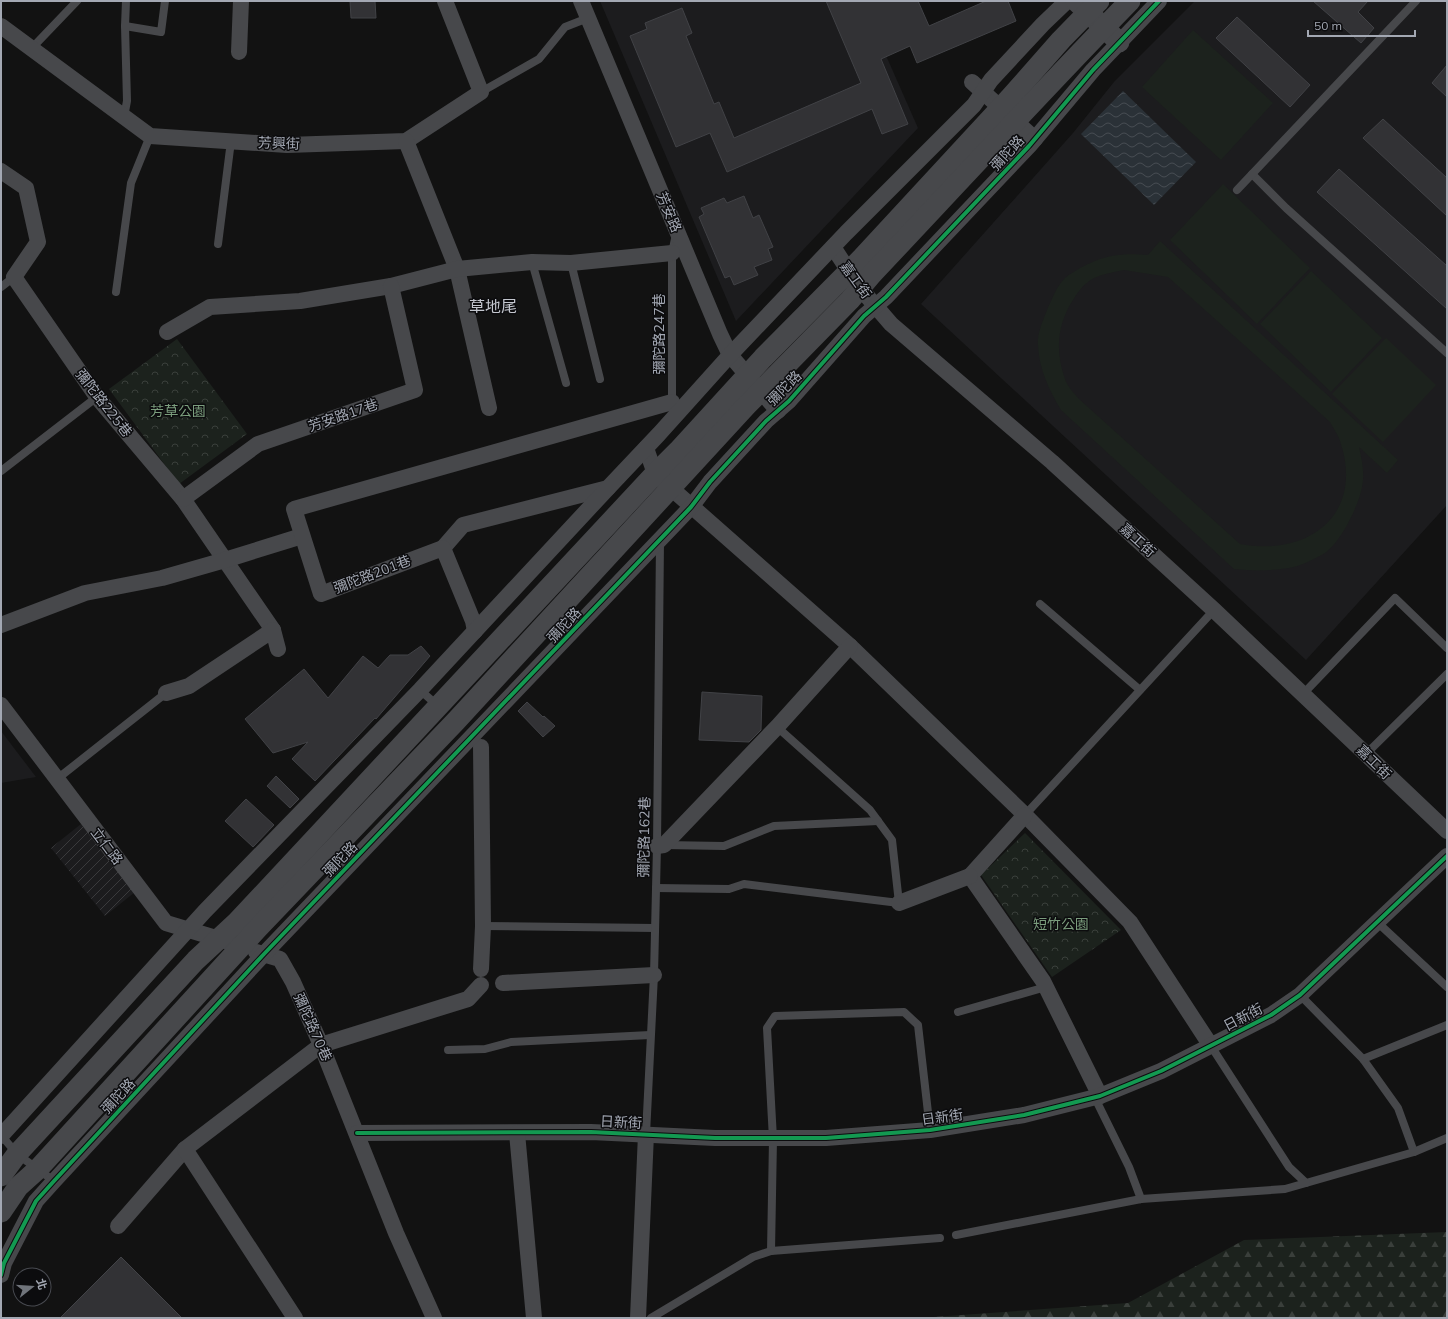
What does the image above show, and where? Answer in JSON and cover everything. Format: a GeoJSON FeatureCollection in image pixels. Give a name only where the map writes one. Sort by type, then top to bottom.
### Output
{"type":"FeatureCollection","features":[{"type":"Feature","properties":{"kind":"street"},"geometry":{"type":"LineString","coordinates":[[239,52],[241,1]]}},
{"type":"Feature","properties":{"kind":"street"},"geometry":{"type":"LineString","coordinates":[[445,1],[481,92],[406,141],[457,269],[489,408]]}},
{"type":"Feature","properties":{"kind":"street","name":"芳安路"},"geometry":{"type":"LineString","coordinates":[[581,1],[676,232],[730,355],[778,411]]}},
{"type":"Feature","properties":{"kind":"street"},"geometry":{"type":"LineString","coordinates":[[1,1135],[188,929],[420,690],[659,434],[730,355],[833,247],[974,104],[978,87],[991,80],[1038,29],[1067,1]]}},
{"type":"Feature","properties":{"kind":"street","name":"彌陀路"},"geometry":{"type":"LineString","coordinates":[[1,1275],[4,1264],[36,1201],[46,1175],[241,947],[468,733],[660,540],[691,507],[710,482],[766,421],[789,402],[864,316],[886,297],[1035,139],[1093,70],[1130,1]]}},
{"type":"Feature","properties":{"kind":"street","name":"彌陀路"},"geometry":{"type":"LineString","coordinates":[[1,1212],[18,1187],[46,1175],[264,954],[468,733],[670,488],[754,383],[763,358],[849,270],[1008,114],[1077,55],[1112,35],[1159,1]]}},
{"type":"Feature","properties":{"kind":"street"},"geometry":{"type":"LineString","coordinates":[[1088,5],[1112,35]]}},
{"type":"Feature","properties":{"kind":"street","name":"彌陀路"},"geometry":{"type":"LineString","coordinates":[[1,1176],[17,1154],[196,960],[220,939],[655,474],[678,451],[860,288],[1008,114],[1088,5]]}},
{"type":"Feature","properties":{"kind":"street"},"geometry":{"type":"LineString","coordinates":[[1,26],[150,136]]}},
{"type":"Feature","properties":{"kind":"street"},"geometry":{"type":"LineString","coordinates":[[978,87],[1035,139]]}},
{"type":"Feature","properties":{"kind":"street","name":"芳興街"},"geometry":{"type":"LineString","coordinates":[[150,136],[287,145],[406,141]]}},
{"type":"Feature","properties":{"kind":"street"},"geometry":{"type":"LineString","coordinates":[[1,171],[26,188],[38,242],[14,277]]}},
{"type":"Feature","properties":{"kind":"street","name":"嘉工街"},"geometry":{"type":"LineString","coordinates":[[833,247],[860,288],[891,324],[1052,462],[1214,610],[1447,831]]}},
{"type":"Feature","properties":{"kind":"street"},"geometry":{"type":"LineString","coordinates":[[167,332],[210,307],[300,301],[391,286],[457,269],[532,262],[571,263],[672,253]]}},
{"type":"Feature","properties":{"kind":"street","name":"彌陀路225巷"},"geometry":{"type":"LineString","coordinates":[[14,277],[97,397],[183,500],[226,560],[273,630],[278,648]]}},
{"type":"Feature","properties":{"kind":"street","name":"芳安路17巷"},"geometry":{"type":"LineString","coordinates":[[183,500],[258,444],[415,390],[391,286]]}},
{"type":"Feature","properties":{"kind":"street"},"geometry":{"type":"LineString","coordinates":[[1,625],[85,593],[162,578],[302,536],[294,509],[672,402]]}},
{"type":"Feature","properties":{"kind":"street"},"geometry":{"type":"LineString","coordinates":[[646,448],[655,474],[850,646],[1024,815],[1130,922],[1211,1046]]}},
{"type":"Feature","properties":{"kind":"street"},"geometry":{"type":"LineString","coordinates":[[475,631],[443,548],[463,525],[608,488]]}},
{"type":"Feature","properties":{"kind":"street","name":"彌陀路201巷"},"geometry":{"type":"LineString","coordinates":[[302,536],[321,594],[443,548]]}},
{"type":"Feature","properties":{"kind":"street"},"geometry":{"type":"LineString","coordinates":[[166,693],[189,686],[273,630]]}},
{"type":"Feature","properties":{"kind":"street"},"geometry":{"type":"LineString","coordinates":[[661,846],[777,726],[850,646]]}},
{"type":"Feature","properties":{"kind":"street","name":"立仁路"},"geometry":{"type":"LineString","coordinates":[[1,705],[166,923],[220,939],[241,947]]}},
{"type":"Feature","properties":{"kind":"street"},"geometry":{"type":"LineString","coordinates":[[468,733],[483,926],[481,969]]}},
{"type":"Feature","properties":{"kind":"street"},"geometry":{"type":"LineString","coordinates":[[899,903],[970,876],[1024,815]]}},
{"type":"Feature","properties":{"kind":"street","name":"日新街"},"geometry":{"type":"LineString","coordinates":[[357,1133],[591,1132],[715,1138],[826,1138],[930,1130],[1024,1116],[1098,1097],[1161,1072],[1271,1015],[1300,995],[1447,856]]}},
{"type":"Feature","properties":{"kind":"street"},"geometry":{"type":"LineString","coordinates":[[970,876],[1046,987],[1098,1097]]}},
{"type":"Feature","properties":{"kind":"street","name":"彌陀路70巷"},"geometry":{"type":"LineString","coordinates":[[241,947],[280,959],[293,982],[321,1045],[396,1233],[434,1318]]}},
{"type":"Feature","properties":{"kind":"street"},"geometry":{"type":"LineString","coordinates":[[503,983],[654,975]]}},
{"type":"Feature","properties":{"kind":"street"},"geometry":{"type":"LineString","coordinates":[[118,1226],[186,1149],[321,1045],[468,999],[481,985]]}},
{"type":"Feature","properties":{"kind":"street"},"geometry":{"type":"LineString","coordinates":[[517,1133],[534,1318]]}},
{"type":"Feature","properties":{"kind":"street"},"geometry":{"type":"LineString","coordinates":[[638,1318],[646,1134]]}},
{"type":"Feature","properties":{"kind":"street"},"geometry":{"type":"LineString","coordinates":[[186,1149],[295,1318]]}},
{"type":"Feature","properties":{"kind":"lane"},"geometry":{"type":"LineString","coordinates":[[31,49],[77,1]]}},
{"type":"Feature","properties":{"kind":"lane"},"geometry":{"type":"LineString","coordinates":[[124,117],[127,101],[125,26],[126,1]]}},
{"type":"Feature","properties":{"kind":"lane"},"geometry":{"type":"LineString","coordinates":[[125,26],[161,32],[165,1]]}},
{"type":"Feature","properties":{"kind":"lane"},"geometry":{"type":"LineString","coordinates":[[1237,190],[1416,1]]}},
{"type":"Feature","properties":{"kind":"lane"},"geometry":{"type":"LineString","coordinates":[[481,92],[539,59],[565,27],[588,18]]}},
{"type":"Feature","properties":{"kind":"lane"},"geometry":{"type":"LineString","coordinates":[[116,292],[131,183],[150,136]]}},
{"type":"Feature","properties":{"kind":"lane"},"geometry":{"type":"LineString","coordinates":[[218,244],[231,141]]}},
{"type":"Feature","properties":{"kind":"lane"},"geometry":{"type":"LineString","coordinates":[[1252,174],[1286,208],[1447,353]]}},
{"type":"Feature","properties":{"kind":"lane","name":"彌陀路247巷"},"geometry":{"type":"LineString","coordinates":[[659,434],[672,408],[672,253],[676,232]]}},
{"type":"Feature","properties":{"kind":"lane"},"geometry":{"type":"LineString","coordinates":[[532,262],[566,383]]}},
{"type":"Feature","properties":{"kind":"lane"},"geometry":{"type":"LineString","coordinates":[[571,263],[600,379]]}},
{"type":"Feature","properties":{"kind":"lane"},"geometry":{"type":"LineString","coordinates":[[1,287],[14,277]]}},
{"type":"Feature","properties":{"kind":"lane"},"geometry":{"type":"LineString","coordinates":[[1,471],[97,397]]}},
{"type":"Feature","properties":{"kind":"lane","name":"彌陀路162巷"},"geometry":{"type":"LineString","coordinates":[[646,1134],[654,975],[656,888],[661,846],[660,540]]}},
{"type":"Feature","properties":{"kind":"lane"},"geometry":{"type":"LineString","coordinates":[[1303,694],[1395,598],[1447,648]]}},
{"type":"Feature","properties":{"kind":"lane"},"geometry":{"type":"LineString","coordinates":[[1040,604],[1140,690]]}},
{"type":"Feature","properties":{"kind":"lane"},"geometry":{"type":"LineString","coordinates":[[1024,815],[1214,610]]}},
{"type":"Feature","properties":{"kind":"lane"},"geometry":{"type":"LineString","coordinates":[[1366,754],[1447,674]]}},
{"type":"Feature","properties":{"kind":"lane"},"geometry":{"type":"LineString","coordinates":[[420,690],[438,706]]}},
{"type":"Feature","properties":{"kind":"lane"},"geometry":{"type":"LineString","coordinates":[[56,779],[166,693]]}},
{"type":"Feature","properties":{"kind":"lane"},"geometry":{"type":"LineString","coordinates":[[656,888],[730,890],[744,884],[899,903],[892,840],[870,810],[777,726]]}},
{"type":"Feature","properties":{"kind":"lane"},"geometry":{"type":"LineString","coordinates":[[661,846],[724,846],[774,826],[878,821]]}},
{"type":"Feature","properties":{"kind":"lane"},"geometry":{"type":"LineString","coordinates":[[1377,922],[1447,987]]}},
{"type":"Feature","properties":{"kind":"lane"},"geometry":{"type":"LineString","coordinates":[[483,926],[654,928]]}},
{"type":"Feature","properties":{"kind":"lane"},"geometry":{"type":"LineString","coordinates":[[958,1012],[1046,987]]}},
{"type":"Feature","properties":{"kind":"lane"},"geometry":{"type":"LineString","coordinates":[[1300,995],[1363,1059],[1398,1108],[1414,1152]]}},
{"type":"Feature","properties":{"kind":"lane"},"geometry":{"type":"LineString","coordinates":[[771,1251],[773,1139],[767,1028],[775,1016],[904,1012],[918,1025],[930,1130]]}},
{"type":"Feature","properties":{"kind":"lane"},"geometry":{"type":"LineString","coordinates":[[1363,1059],[1447,1025]]}},
{"type":"Feature","properties":{"kind":"lane"},"geometry":{"type":"LineString","coordinates":[[448,1050],[485,1049],[511,1042],[650,1035]]}},
{"type":"Feature","properties":{"kind":"lane"},"geometry":{"type":"LineString","coordinates":[[1211,1046],[1289,1167],[1306,1183]]}},
{"type":"Feature","properties":{"kind":"lane"},"geometry":{"type":"LineString","coordinates":[[1098,1097],[1129,1167],[1140,1199]]}},
{"type":"Feature","properties":{"kind":"lane"},"geometry":{"type":"LineString","coordinates":[[1,1135],[17,1154],[46,1175]]}},
{"type":"Feature","properties":{"kind":"lane"},"geometry":{"type":"LineString","coordinates":[[956,1235],[1140,1199],[1285,1189],[1414,1152],[1447,1138]]}},
{"type":"Feature","properties":{"kind":"lane"},"geometry":{"type":"LineString","coordinates":[[651,1318],[753,1257],[771,1251],[940,1238]]}},
{"type":"Feature","properties":{"kind":"shaded area"},"geometry":{"type":"Polygon","coordinates":[[[600,1],[862,1],[918,128],[736,321],[600,1]]]}},
{"type":"Feature","properties":{"kind":"shaded area"},"geometry":{"type":"Polygon","coordinates":[[[1195,1],[1447,1],[1447,505],[1306,660],[921,304],[1073,133],[1114,82],[1195,1]]]}},
{"type":"Feature","properties":{"kind":"shaded area"},"geometry":{"type":"Polygon","coordinates":[[[1,731],[36,777],[1,783],[1,731]]]}},
{"type":"Feature","properties":{"kind":"shaded area"},"geometry":{"type":"Polygon","coordinates":[[[81,824],[135,892],[105,916],[51,848],[81,824]]]}},
{"type":"Feature","properties":{"kind":"green space"},"geometry":{"type":"Polygon","coordinates":[[[1193,30],[1273,103],[1221,160],[1142,87],[1193,30]]]}},
{"type":"Feature","properties":{"kind":"green space"},"geometry":{"type":"Polygon","coordinates":[[[1223,184],[1310,268],[1257,324],[1170,240],[1223,184]]]}},
{"type":"Feature","properties":{"kind":"green space"},"geometry":{"type":"Polygon","coordinates":[[[1160,241],[1398,460],[1387,473],[1359,447],[1363,472],[1363,482],[1360,495],[1343,532],[1331,548],[1325,553],[1308,562],[1289,568],[1275,570],[1234,569],[1061,410],[1052,395],[1040,362],[1038,336],[1047,310],[1057,289],[1068,275],[1097,260],[1129,254],[1148,255],[1160,241]],[[1124,270],[1094,278],[1082,288],[1068,309],[1059,338],[1060,358],[1067,384],[1079,399],[1240,544],[1265,546],[1288,544],[1309,536],[1325,525],[1338,509],[1345,490],[1346,467],[1337,433],[1330,422],[1168,277],[1124,270]]]}},
{"type":"Feature","properties":{"kind":"green space"},"geometry":{"type":"Polygon","coordinates":[[[1311,271],[1382,338],[1331,392],[1260,324],[1311,271]]]}},
{"type":"Feature","properties":{"kind":"green space"},"geometry":{"type":"Polygon","coordinates":[[[1386,338],[1436,385],[1383,442],[1332,394],[1386,338]]]}},
{"type":"Feature","properties":{"kind":"green space","name":"芳草公園"},"geometry":{"type":"Polygon","coordinates":[[[177,339],[247,434],[179,484],[109,389],[177,339]]]}},
{"type":"Feature","properties":{"kind":"green space","name":"短竹公園"},"geometry":{"type":"Polygon","coordinates":[[[1025,833],[1121,930],[1052,977],[981,875],[1025,833]]]}},
{"type":"Feature","properties":{"kind":"green space"},"geometry":{"type":"Polygon","coordinates":[[[1447,1232],[1447,1318],[919,1318],[1128,1303],[1244,1240],[1447,1232]]]}},
{"type":"Feature","properties":{"kind":"water"},"geometry":{"type":"Polygon","coordinates":[[[1123,91],[1196,162],[1154,205],[1081,134],[1123,91]]]}},
{"type":"Feature","properties":{"kind":"building"},"geometry":{"type":"Polygon","coordinates":[[[350,1],[375,1],[376,18],[351,18],[350,1]]]}},
{"type":"Feature","properties":{"kind":"building"},"geometry":{"type":"Polygon","coordinates":[[[826,1],[918,1],[929,26],[986,1],[1008,1],[1016,21],[917,63],[910,46],[881,59],[908,124],[882,134],[872,109],[727,172],[710,133],[676,147],[630,36],[647,29],[645,23],[682,8],[692,33],[686,36],[714,104],[719,102],[734,138],[861,83],[826,1]]]}},
{"type":"Feature","properties":{"kind":"building"},"geometry":{"type":"Polygon","coordinates":[[[1313,1],[1368,1],[1358,12],[1374,28],[1361,43],[1313,1]]]}},
{"type":"Feature","properties":{"kind":"building"},"geometry":{"type":"Polygon","coordinates":[[[1237,17],[1310,85],[1290,107],[1216,38],[1237,17]]]}},
{"type":"Feature","properties":{"kind":"building"},"geometry":{"type":"Polygon","coordinates":[[[1447,65],[1447,97],[1432,83],[1447,65]]]}},
{"type":"Feature","properties":{"kind":"building"},"geometry":{"type":"Polygon","coordinates":[[[1383,119],[1447,178],[1447,216],[1363,138],[1383,119]]]}},
{"type":"Feature","properties":{"kind":"building"},"geometry":{"type":"Polygon","coordinates":[[[1339,169],[1447,266],[1447,309],[1317,192],[1339,169]]]}},
{"type":"Feature","properties":{"kind":"building"},"geometry":{"type":"Polygon","coordinates":[[[744,196],[753,218],[759,215],[773,247],[768,249],[772,260],[754,267],[758,275],[734,285],[730,276],[725,278],[699,217],[704,214],[701,208],[724,198],[727,203],[744,196]]]}},
{"type":"Feature","properties":{"kind":"building"},"geometry":{"type":"Polygon","coordinates":[[[421,646],[430,656],[376,719],[375,718],[315,781],[292,759],[308,742],[273,753],[245,719],[304,669],[328,698],[363,656],[378,668],[390,655],[408,655],[421,646]]]}},
{"type":"Feature","properties":{"kind":"building"},"geometry":{"type":"Polygon","coordinates":[[[702,692],[762,696],[761,730],[749,742],[699,740],[702,692]]]}},
{"type":"Feature","properties":{"kind":"building"},"geometry":{"type":"Polygon","coordinates":[[[527,702],[555,726],[543,737],[518,711],[527,702]]]}},
{"type":"Feature","properties":{"kind":"building"},"geometry":{"type":"Polygon","coordinates":[[[276,776],[299,799],[290,808],[267,786],[276,776]]]}},
{"type":"Feature","properties":{"kind":"building"},"geometry":{"type":"Polygon","coordinates":[[[246,799],[274,825],[253,847],[225,821],[246,799]]]}},
{"type":"Feature","properties":{"kind":"building"},"geometry":{"type":"Polygon","coordinates":[[[121,1257],[182,1318],[60,1318],[121,1257]]]}},
{"type":"Feature","properties":{"kind":"cycle path"},"geometry":{"type":"LineString","coordinates":[[1,1275],[4,1263],[36,1201],[54,1181],[264,954],[691,507],[710,482],[766,421],[789,401],[864,316],[886,297],[1029,146],[1093,70],[1159,1]]}},
{"type":"Feature","properties":{"kind":"cycle path"},"geometry":{"type":"LineString","coordinates":[[357,1133],[591,1132],[715,1138],[826,1138],[930,1130],[1024,1115],[1100,1096],[1161,1071],[1271,1015],[1300,995],[1447,856]]}},
{"type":"Feature","properties":{"kind":"district","name":"草地尾"},"geometry":{"type":"Point","coordinates":[493,306]}}]}
